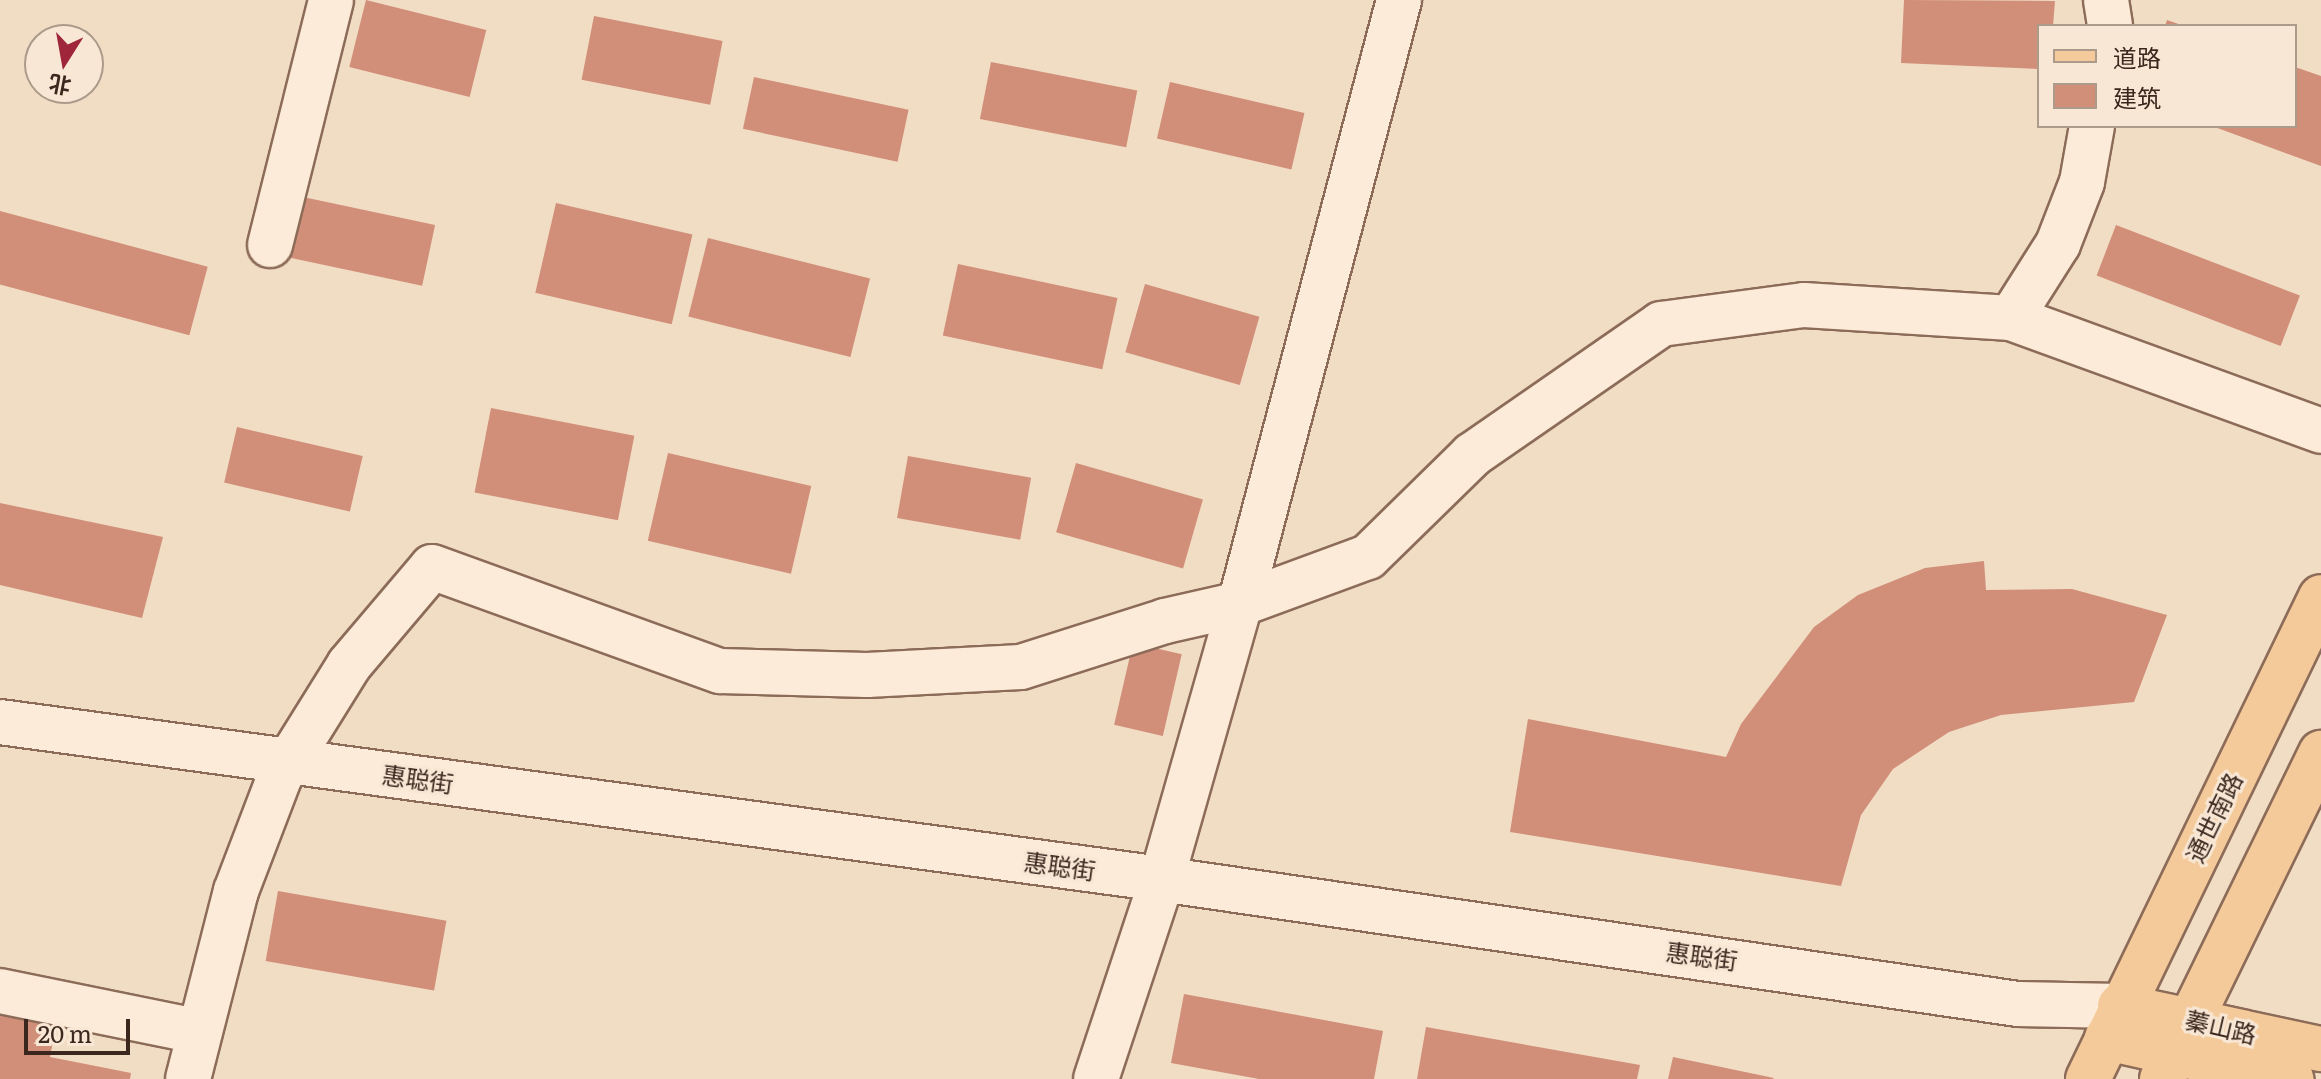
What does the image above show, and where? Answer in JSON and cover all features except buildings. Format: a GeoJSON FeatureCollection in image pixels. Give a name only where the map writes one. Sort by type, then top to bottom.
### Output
{"type":"FeatureCollection","features":[{"type":"Feature","properties":{"kind":"main road","name":"通世南路"},"geometry":{"type":"LineString","coordinates":[[2088,1079],[2321,597]]}},
{"type":"Feature","properties":{"kind":"main road"},"geometry":{"type":"LineString","coordinates":[[2176,1050],[2321,753]]}},
{"type":"Feature","properties":{"kind":"main road","name":"蓁山路"},"geometry":{"type":"LineString","coordinates":[[2114,1022],[2176,1050],[2291,1079]]}},
{"type":"Feature","properties":{"kind":"main road","name":"蓁山路"},"geometry":{"type":"LineString","coordinates":[[2176,1050],[2321,1049]]}},
{"type":"Feature","properties":{"kind":"street"},"geometry":{"type":"LineString","coordinates":[[270,245],[331,0]]}},
{"type":"Feature","properties":{"kind":"street"},"geometry":{"type":"LineString","coordinates":[[1096,1079],[1160,886],[1240,604],[1399,0]]}},
{"type":"Feature","properties":{"kind":"street"},"geometry":{"type":"LineString","coordinates":[[2106,0],[2110,24]]}},
{"type":"Feature","properties":{"kind":"street"},"geometry":{"type":"LineString","coordinates":[[2011,318],[2058,244],[2082,182],[2092,128]]}},
{"type":"Feature","properties":{"kind":"street"},"geometry":{"type":"LineString","coordinates":[[188,1079],[197,1031],[236,891],[285,768],[349,665],[432,567],[720,671],[867,675],[1021,667],[1240,604],[1368,557],[1472,455],[1661,324],[1804,305],[2011,318],[2321,431]]}},
{"type":"Feature","properties":{"kind":"street","name":"惠聪街"},"geometry":{"type":"LineString","coordinates":[[0,722],[285,768],[2018,1004],[2114,1022]]}},
{"type":"Feature","properties":{"kind":"street","name":"惠聪街"},"geometry":{"type":"LineString","coordinates":[[0,739],[285,768]]}},
{"type":"Feature","properties":{"kind":"street"},"geometry":{"type":"LineString","coordinates":[[0,991],[197,1031]]}}]}
